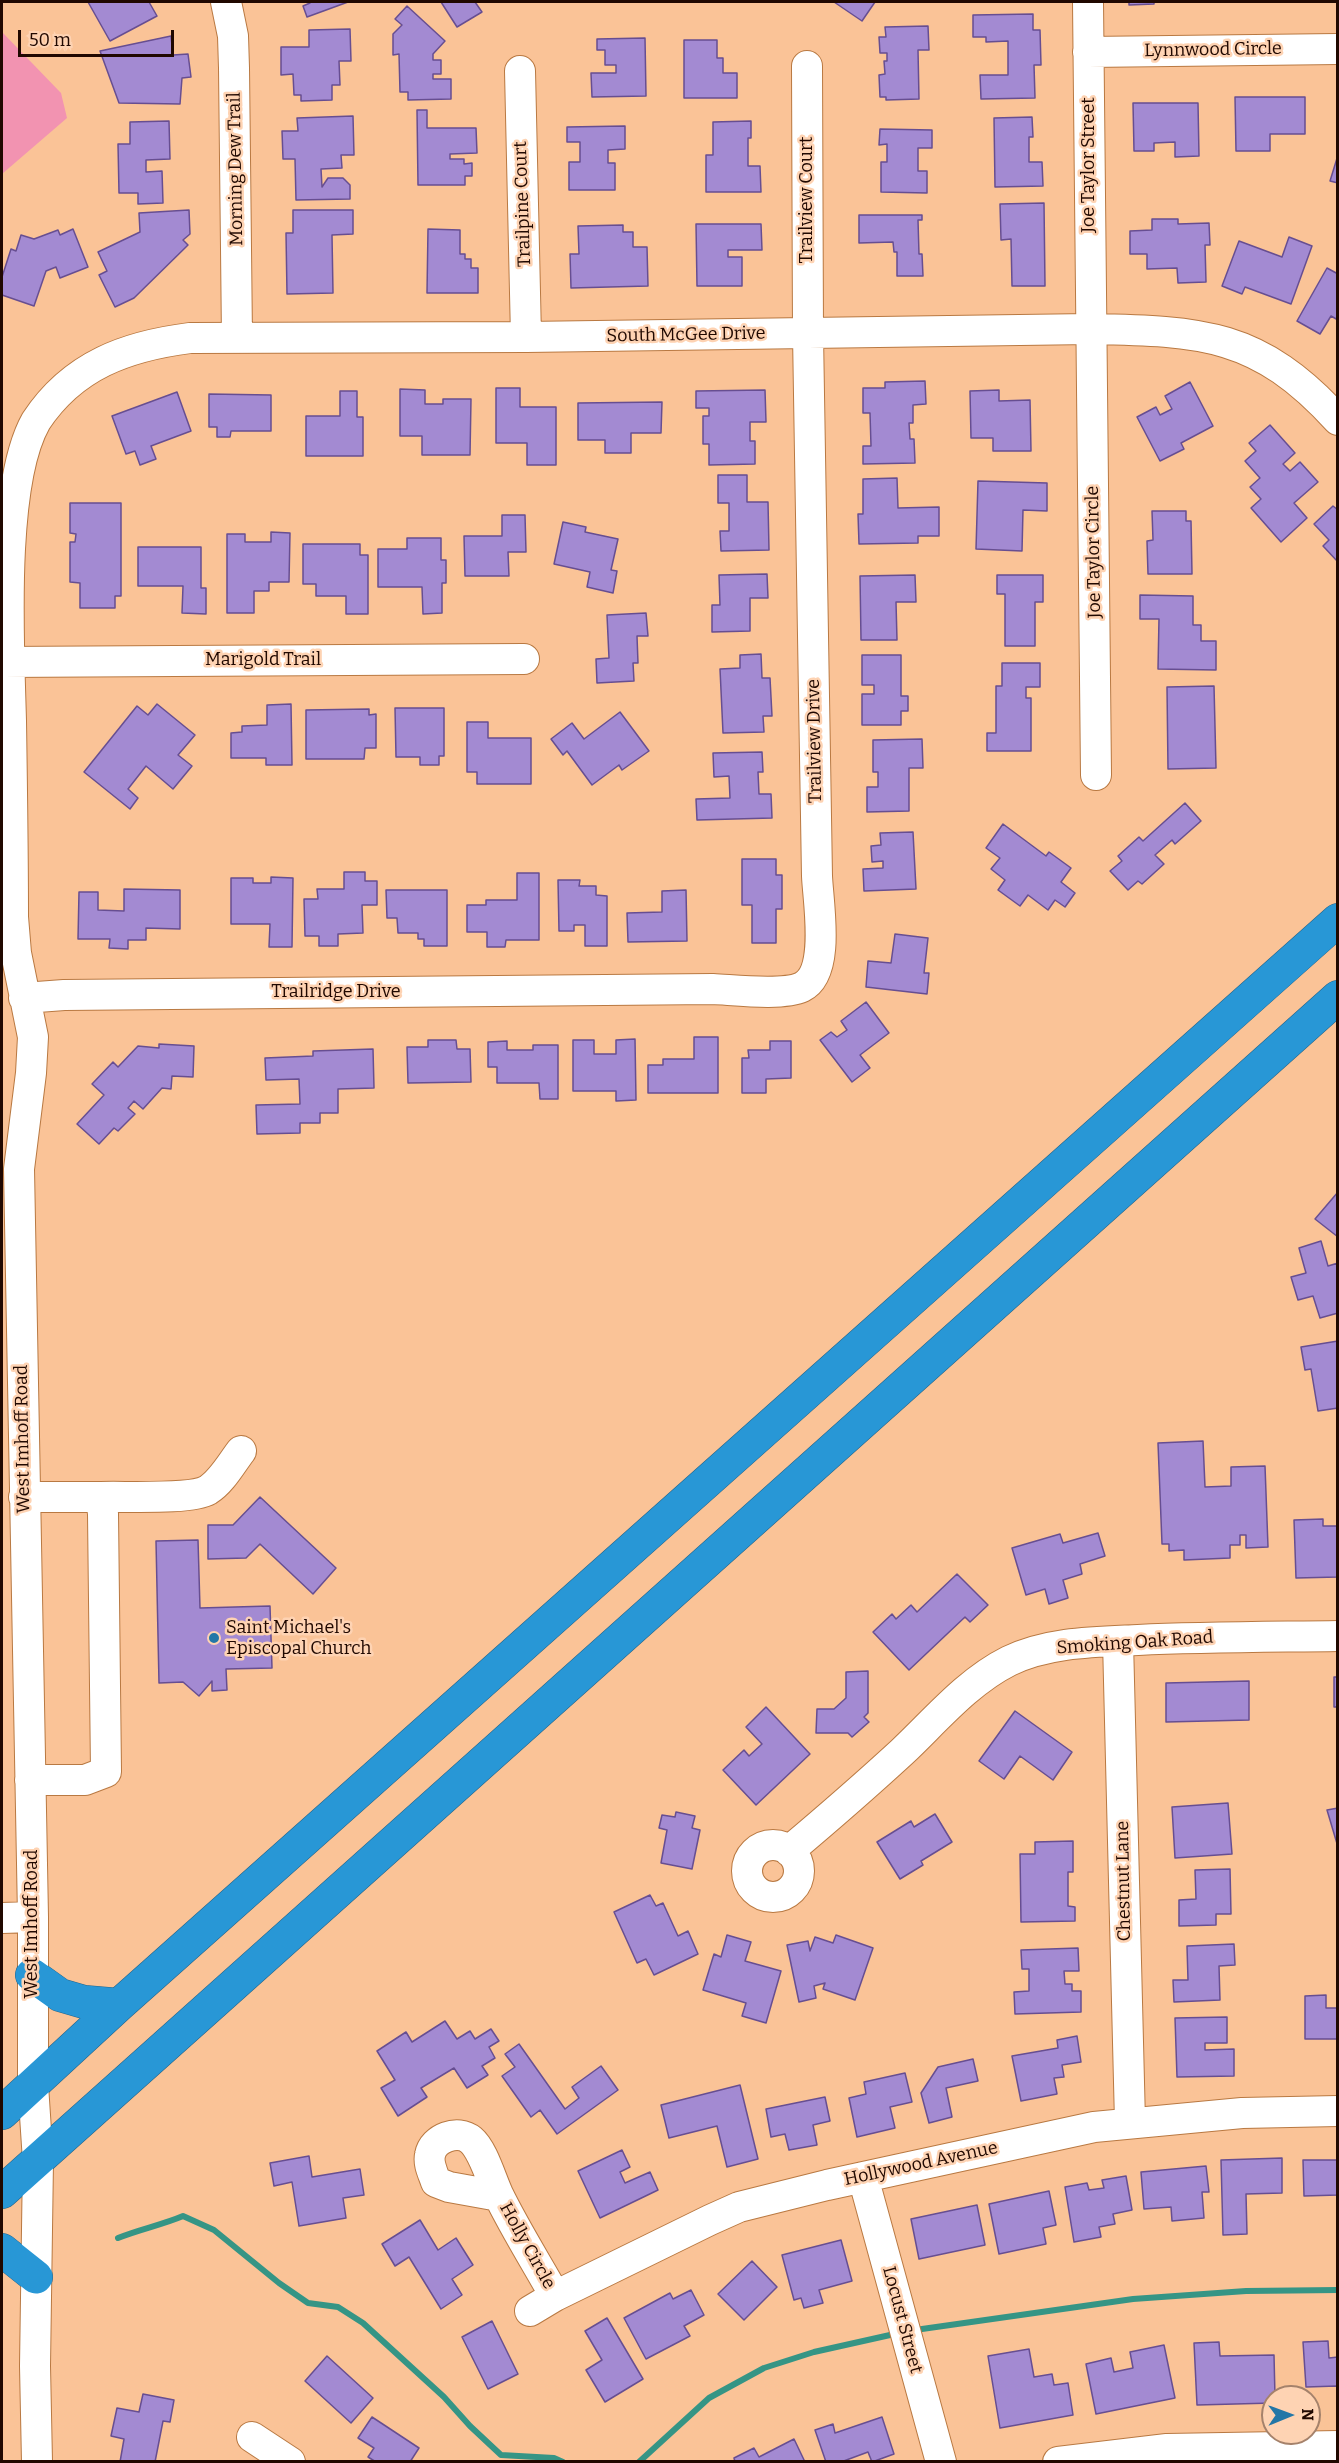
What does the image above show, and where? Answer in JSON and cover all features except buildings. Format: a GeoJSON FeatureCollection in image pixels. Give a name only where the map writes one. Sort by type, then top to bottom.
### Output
{"type":"FeatureCollection","features":[{"type":"Feature","properties":{"kind":"highway"},"geometry":{"type":"LineString","coordinates":[[2,2113],[119,2005],[1338,920]]}},
{"type":"Feature","properties":{"kind":"highway"},"geometry":{"type":"LineString","coordinates":[[2,2192],[1338,997]]}},
{"type":"Feature","properties":{"kind":"highway"},"geometry":{"type":"LineString","coordinates":[[32,1975],[60,1995],[84,2002],[119,2005]]}},
{"type":"Feature","properties":{"kind":"highway"},"geometry":{"type":"LineString","coordinates":[[2,2250],[36,2277]]}},
{"type":"Feature","properties":{"kind":"street","name":"Morning Dew Trail"},"geometry":{"type":"LineString","coordinates":[[226,2],[233,36],[237,338]]}},
{"type":"Feature","properties":{"kind":"street","name":"Joe Taylor Street"},"geometry":{"type":"LineString","coordinates":[[1088,2],[1090,329]]}},
{"type":"Feature","properties":{"kind":"street","name":"Lynnwood Circle"},"geometry":{"type":"LineString","coordinates":[[1088,52],[1338,49]]}},
{"type":"Feature","properties":{"kind":"street","name":"Trailview Court"},"geometry":{"type":"LineString","coordinates":[[807,66],[808,334]]}},
{"type":"Feature","properties":{"kind":"street","name":"Trailpine Court"},"geometry":{"type":"LineString","coordinates":[[520,71],[526,337]]}},
{"type":"Feature","properties":{"kind":"street","name":"South McGee Drive"},"geometry":{"type":"LineString","coordinates":[[35,422],[72,379],[136,348],[190,338],[526,337],[1090,329],[1200,334],[1230,343],[1258,354],[1297,379],[1338,420]]}},
{"type":"Feature","properties":{"kind":"street","name":"Joe Taylor Circle"},"geometry":{"type":"LineString","coordinates":[[1090,329],[1096,775]]}},
{"type":"Feature","properties":{"kind":"street","name":"Trailview Drive"},"geometry":{"type":"LineString","coordinates":[[648,990],[788,990],[802,987],[815,973],[818,965],[821,939],[817,876],[808,334]]}},
{"type":"Feature","properties":{"kind":"street","name":"West Imhoff Road"},"geometry":{"type":"LineString","coordinates":[[35,422],[23,448],[12,496],[5,662],[16,953],[33,1038],[32,1073],[19,1169],[11,1326],[24,1497],[14,1621],[30,1780],[33,2085],[38,2161],[37,2462]]}},
{"type":"Feature","properties":{"kind":"street","name":"Marigold Trail"},"geometry":{"type":"LineString","coordinates":[[5,662],[524,658]]}},
{"type":"Feature","properties":{"kind":"street","name":"Trailridge Drive"},"geometry":{"type":"LineString","coordinates":[[24,998],[64,994],[648,990]]}},
{"type":"Feature","properties":{"kind":"street"},"geometry":{"type":"LineString","coordinates":[[24,1497],[190,1495],[205,1491],[217,1483],[241,1451]]}},
{"type":"Feature","properties":{"kind":"street"},"geometry":{"type":"LineString","coordinates":[[30,1780],[86,1780],[106,1772],[101,1497]]}},
{"type":"Feature","properties":{"kind":"street","name":"Smoking Oak Road"},"geometry":{"type":"LineString","coordinates":[[789,1851],[901,1754],[986,1675],[1009,1661],[1056,1646],[1118,1641],[1182,1637],[1338,1636]]}},
{"type":"Feature","properties":{"kind":"street","name":"Chestnut Lane"},"geometry":{"type":"LineString","coordinates":[[1118,1641],[1130,2122]]}},
{"type":"Feature","properties":{"kind":"street"},"geometry":{"type":"LineString","coordinates":[[2,1918],[33,1917]]}},
{"type":"Feature","properties":{"kind":"street","name":"Hollywood Avenue"},"geometry":{"type":"LineString","coordinates":[[542,2303],[739,2207],[1048,2136],[1130,2122],[1242,2113],[1338,2111]]}},
{"type":"Feature","properties":{"kind":"street","name":"Locust Street"},"geometry":{"type":"LineString","coordinates":[[863,2178],[940,2462]]}},
{"type":"Feature","properties":{"kind":"street","name":"Holly Circle"},"geometry":{"type":"LineString","coordinates":[[499,2196],[542,2303]]}},
{"type":"Feature","properties":{"kind":"street"},"geometry":{"type":"LineString","coordinates":[[252,2437],[291,2462]]}},
{"type":"Feature","properties":{"kind":"street"},"geometry":{"type":"LineString","coordinates":[[1058,2462],[1167,2449],[1338,2446]]}},
{"type":"Feature","properties":{"kind":"shaded area"},"geometry":{"type":"Polygon","coordinates":[[[2,32],[61,93],[67,118],[2,174],[2,32]]]}},
{"type":"Feature","properties":{"kind":"waterway"},"geometry":{"type":"LineString","coordinates":[[118,2238],[183,2216],[214,2230],[279,2283],[308,2303],[338,2307],[363,2323],[444,2397],[501,2455],[554,2458],[563,2462]]}},
{"type":"Feature","properties":{"kind":"waterway"},"geometry":{"type":"LineString","coordinates":[[915,2330],[1133,2299],[1246,2291],[1338,2290]]}},
{"type":"Feature","properties":{"kind":"waterway"},"geometry":{"type":"LineString","coordinates":[[639,2462],[709,2398],[764,2368],[814,2352],[899,2333]]}},
{"type":"Feature","properties":{"kind":"place","name":"Saint Michael's Episcopal Church"},"geometry":{"type":"Point","coordinates":[214,1638]}}]}
